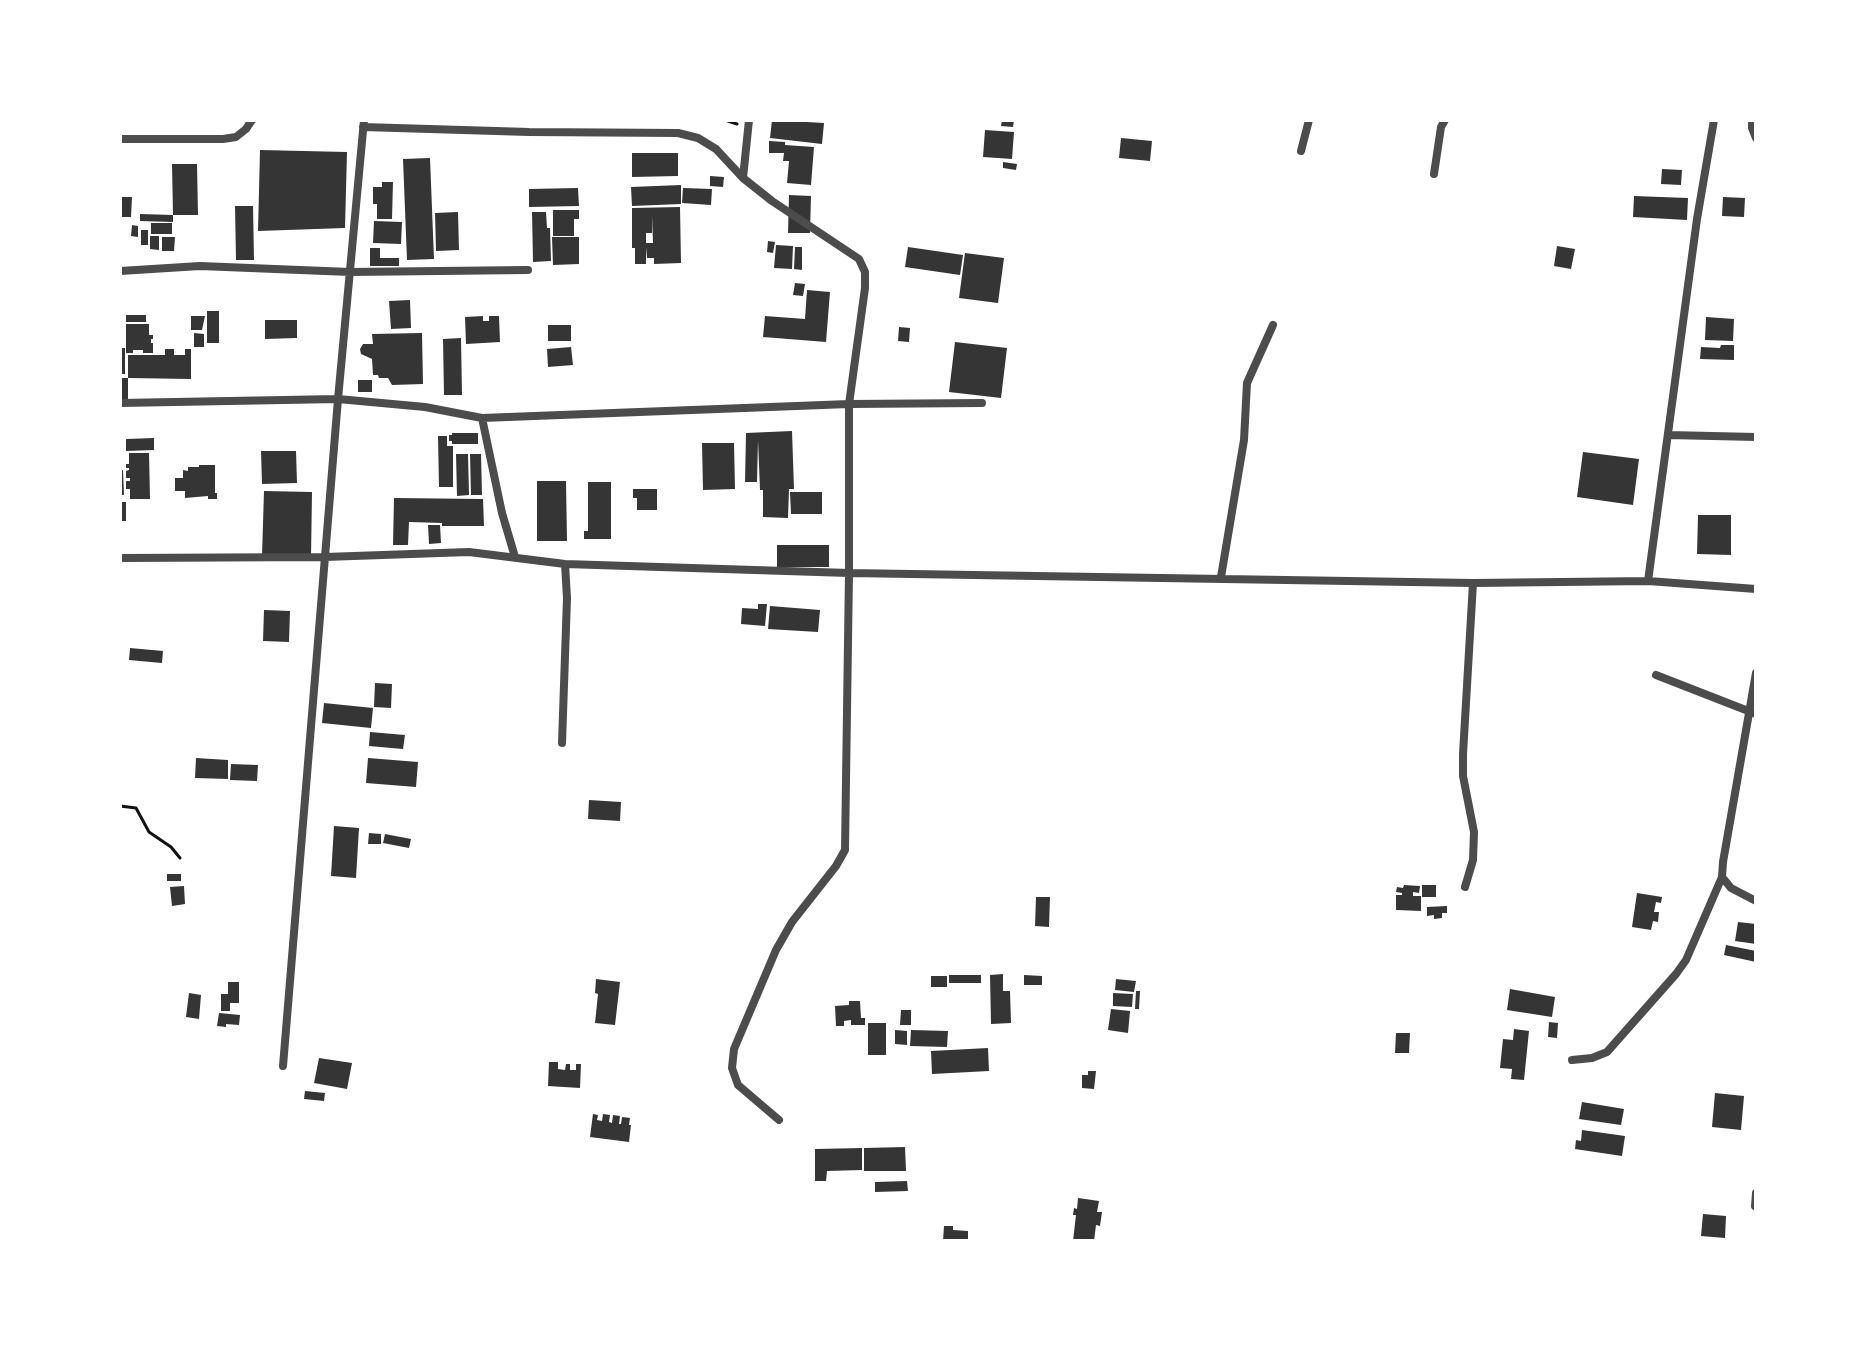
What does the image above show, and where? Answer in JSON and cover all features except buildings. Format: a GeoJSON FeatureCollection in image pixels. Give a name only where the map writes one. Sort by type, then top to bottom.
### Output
{"type":"FeatureCollection","features":[{"type":"Feature","properties":{"kind":"street"},"geometry":{"type":"LineString","coordinates":[[120,139],[223,139],[236,137],[252,120]]}},
{"type":"Feature","properties":{"kind":"street"},"geometry":{"type":"LineString","coordinates":[[743,178],[749,120]]}},
{"type":"Feature","properties":{"kind":"street"},"geometry":{"type":"LineString","coordinates":[[1301,151],[1309,120]]}},
{"type":"Feature","properties":{"kind":"street"},"geometry":{"type":"LineString","coordinates":[[1434,174],[1441,127],[1445,120]]}},
{"type":"Feature","properties":{"kind":"street"},"geometry":{"type":"LineString","coordinates":[[1648,581],[1697,219],[1714,120]]}},
{"type":"Feature","properties":{"kind":"street"},"geometry":{"type":"LineString","coordinates":[[1752,120],[1756,138]]}},
{"type":"Feature","properties":{"kind":"street"},"geometry":{"type":"LineString","coordinates":[[283,1066],[364,124],[529,132],[678,133],[698,138],[716,149],[743,178],[772,201],[859,259],[865,272],[849,404],[845,850],[792,922],[776,950],[734,1049],[732,1068],[738,1085],[779,1120]]}},
{"type":"Feature","properties":{"kind":"street"},"geometry":{"type":"LineString","coordinates":[[120,271],[200,266],[350,272],[528,270]]}},
{"type":"Feature","properties":{"kind":"street"},"geometry":{"type":"LineString","coordinates":[[1221,577],[1244,440],[1247,383],[1273,325]]}},
{"type":"Feature","properties":{"kind":"street"},"geometry":{"type":"LineString","coordinates":[[120,403],[338,399],[425,407],[482,418],[849,404],[982,403]]}},
{"type":"Feature","properties":{"kind":"street"},"geometry":{"type":"LineString","coordinates":[[482,418],[502,513],[515,557]]}},
{"type":"Feature","properties":{"kind":"street"},"geometry":{"type":"LineString","coordinates":[[1668,435],[1756,437]]}},
{"type":"Feature","properties":{"kind":"street"},"geometry":{"type":"LineString","coordinates":[[120,558],[325,557],[469,552],[565,564],[849,573],[1473,583],[1648,581],[1756,589]]}},
{"type":"Feature","properties":{"kind":"street"},"geometry":{"type":"LineString","coordinates":[[562,743],[567,598],[565,564]]}},
{"type":"Feature","properties":{"kind":"street"},"geometry":{"type":"LineString","coordinates":[[1465,887],[1473,860],[1474,832],[1463,776],[1473,583]]}},
{"type":"Feature","properties":{"kind":"street"},"geometry":{"type":"LineString","coordinates":[[1572,1060],[1592,1058],[1607,1052],[1686,960],[1722,877],[1753,712],[1756,673]]}},
{"type":"Feature","properties":{"kind":"street"},"geometry":{"type":"LineString","coordinates":[[1656,675],[1753,712]]}},
{"type":"Feature","properties":{"kind":"street"},"geometry":{"type":"LineString","coordinates":[[1722,877],[1731,888],[1756,901]]}},
{"type":"Feature","properties":{"kind":"street"},"geometry":{"type":"LineString","coordinates":[[1755,1206],[1756,1193]]}},
{"type":"Feature","properties":{"kind":"path"},"geometry":{"type":"LineString","coordinates":[[120,806],[136,808],[149,832],[171,847],[180,858]]}}]}
